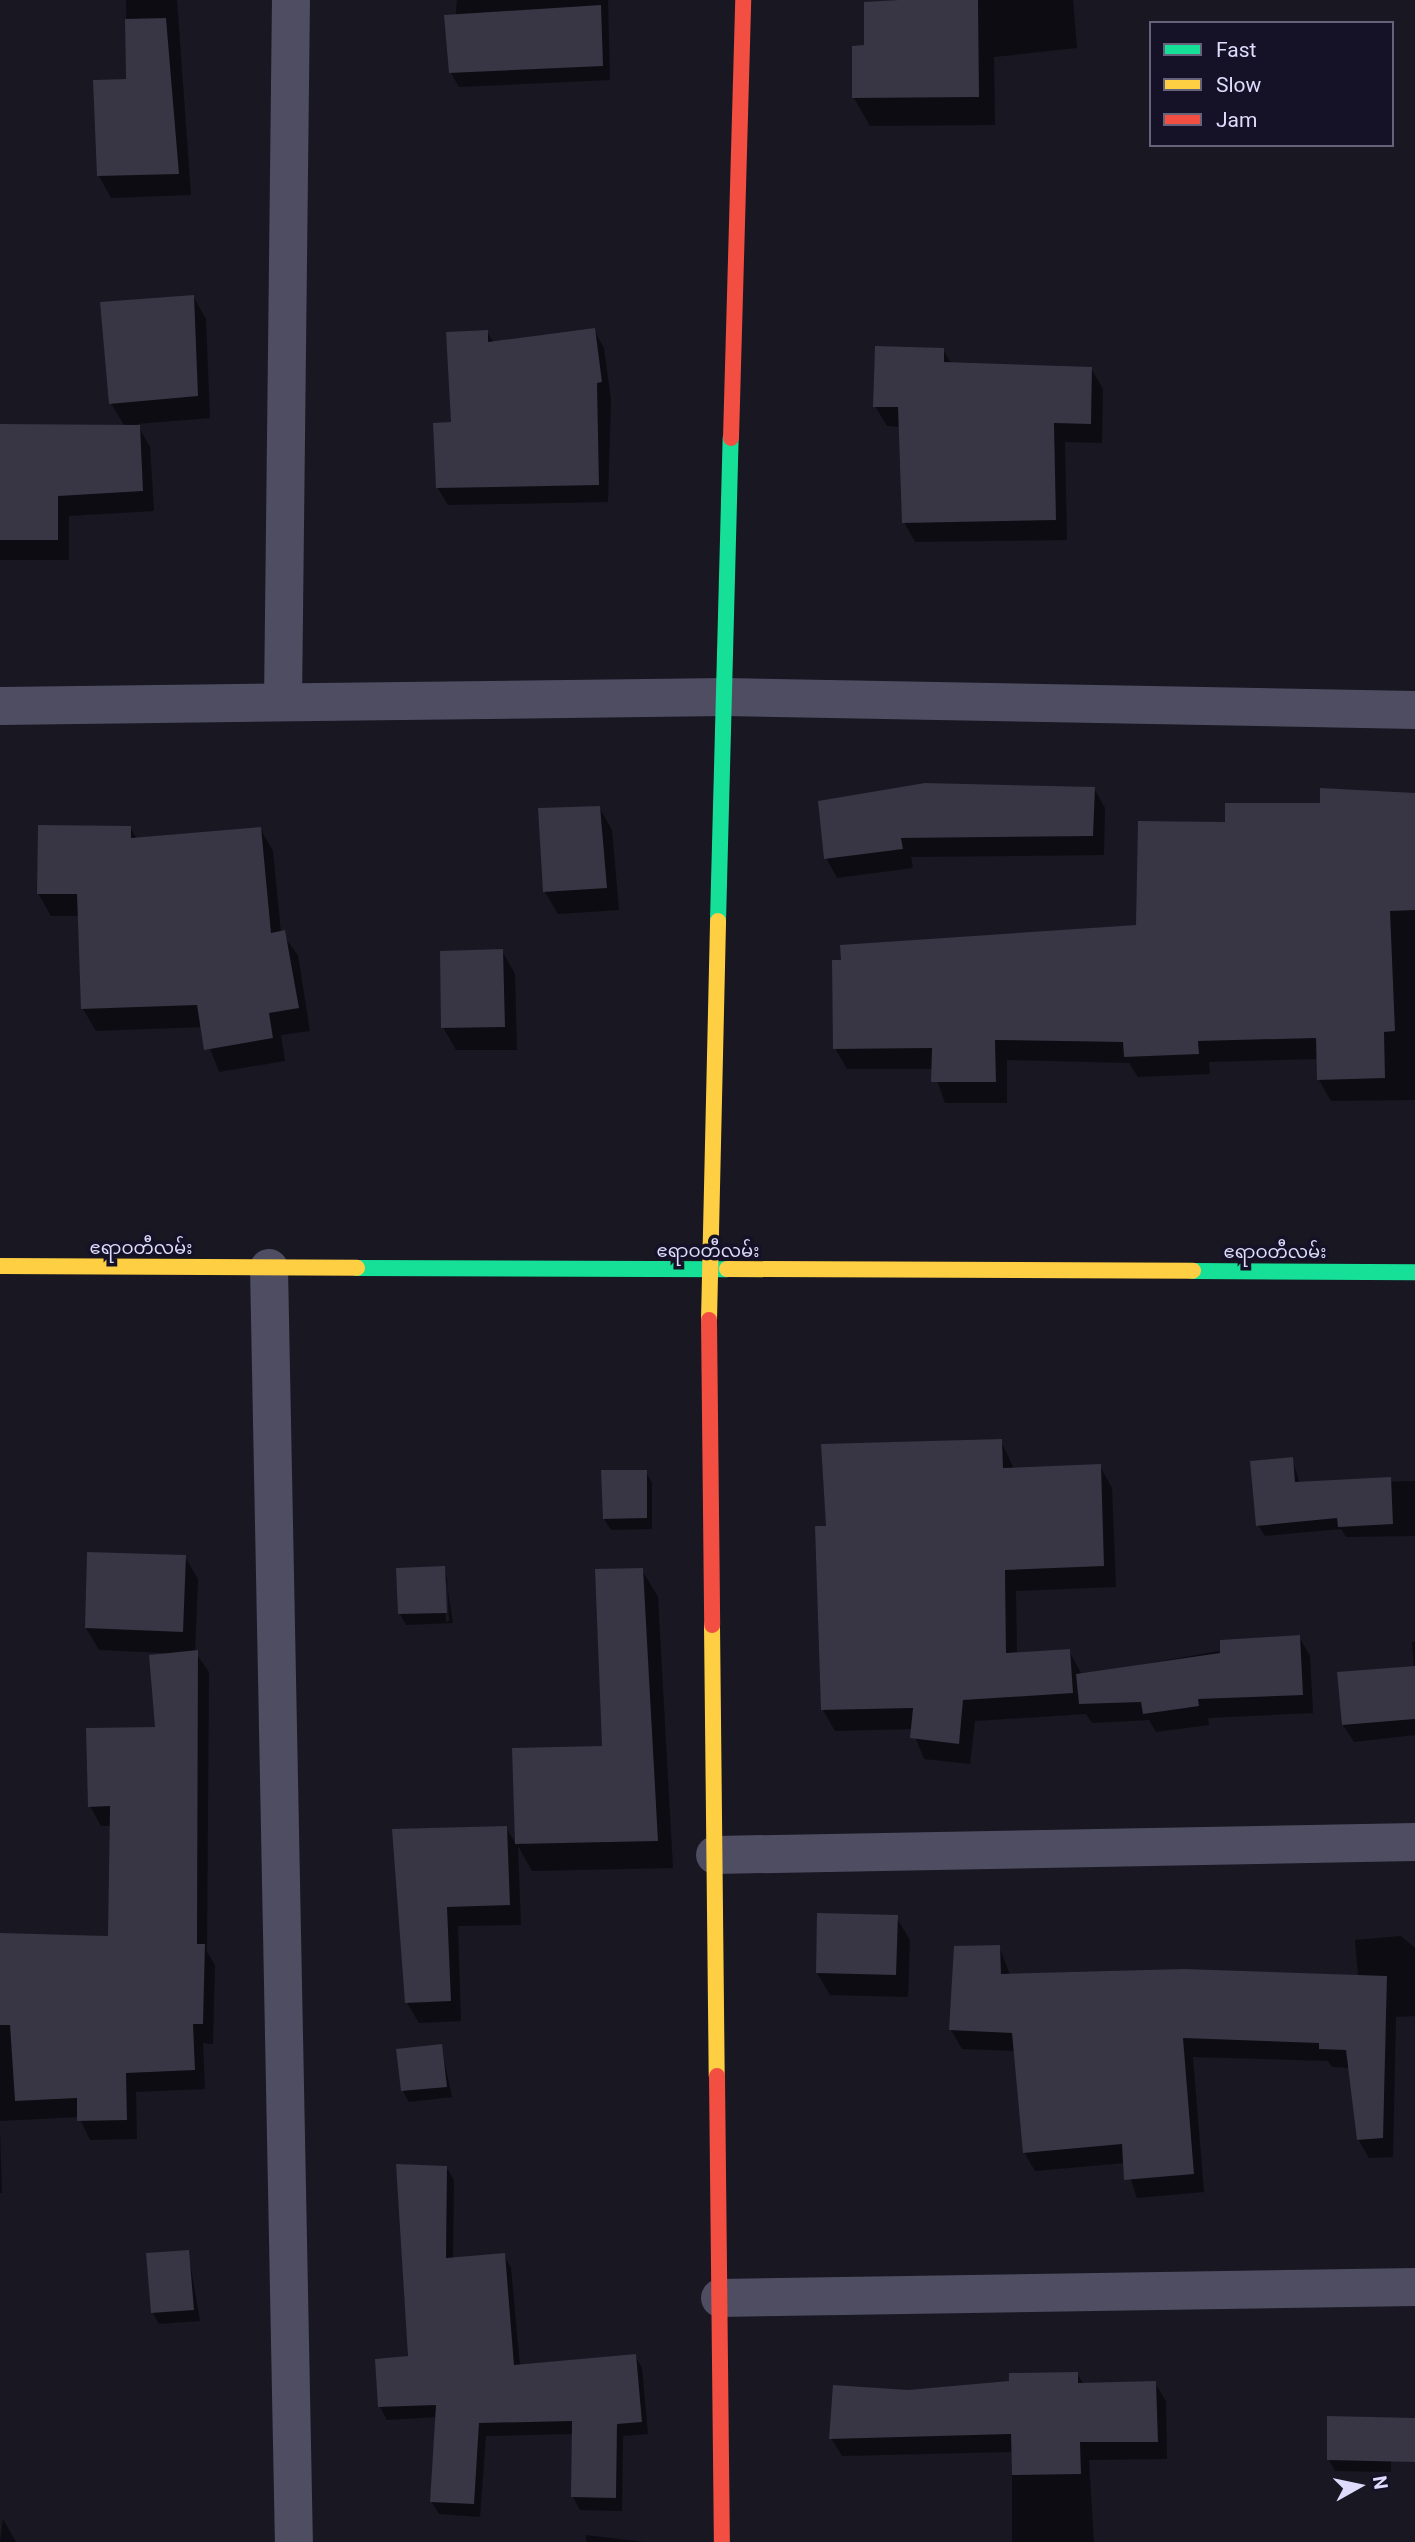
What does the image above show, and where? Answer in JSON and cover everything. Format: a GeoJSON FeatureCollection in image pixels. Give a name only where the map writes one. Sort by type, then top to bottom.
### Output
{"type":"FeatureCollection","features":[{"type":"Feature","properties":{"kind":"street"},"geometry":{"type":"LineString","coordinates":[[283,702],[291,0]]}},
{"type":"Feature","properties":{"kind":"street"},"geometry":{"type":"LineString","coordinates":[[722,2542],[708,1271],[743,0]]}},
{"type":"Feature","properties":{"kind":"street"},"geometry":{"type":"LineString","coordinates":[[0,706],[725,697],[1415,710]]}},
{"type":"Feature","properties":{"kind":"street","name":"ဧရာဝတီလမ်း"},"geometry":{"type":"LineString","coordinates":[[0,1266],[1415,1272]]}},
{"type":"Feature","properties":{"kind":"street"},"geometry":{"type":"LineString","coordinates":[[269,1268],[294,2542]]}},
{"type":"Feature","properties":{"kind":"street"},"geometry":{"type":"LineString","coordinates":[[715,1855],[1415,1842]]}},
{"type":"Feature","properties":{"kind":"street"},"geometry":{"type":"LineString","coordinates":[[720,2298],[1415,2287]]}},
{"type":"Feature","properties":{"kind":"building"},"geometry":{"type":"Polygon","coordinates":[[[978,0],[979,97],[852,98],[852,46],[864,45],[864,2],[978,0]]]}},
{"type":"Feature","properties":{"kind":"building"},"geometry":{"type":"Polygon","coordinates":[[[601,5],[603,66],[449,73],[444,15],[601,5]]]}},
{"type":"Feature","properties":{"kind":"building"},"geometry":{"type":"Polygon","coordinates":[[[166,18],[179,174],[97,176],[93,80],[126,79],[125,19],[166,18]]]}},
{"type":"Feature","properties":{"kind":"building"},"geometry":{"type":"Polygon","coordinates":[[[194,295],[198,396],[109,404],[100,302],[194,295]]]}},
{"type":"Feature","properties":{"kind":"building"},"geometry":{"type":"Polygon","coordinates":[[[595,328],[602,382],[597,383],[599,485],[436,488],[433,423],[451,422],[446,332],[488,330],[488,342],[595,328]]]}},
{"type":"Feature","properties":{"kind":"building"},"geometry":{"type":"Polygon","coordinates":[[[875,346],[944,348],[944,362],[1092,367],[1091,424],[1054,423],[1056,520],[902,523],[898,407],[873,407],[875,346]]]}},
{"type":"Feature","properties":{"kind":"building"},"geometry":{"type":"Polygon","coordinates":[[[0,424],[140,425],[143,491],[58,496],[58,540],[0,540],[0,424]]]}},
{"type":"Feature","properties":{"kind":"building"},"geometry":{"type":"Polygon","coordinates":[[[925,783],[1095,787],[1093,836],[901,838],[903,849],[824,859],[818,801],[925,783]]]}},
{"type":"Feature","properties":{"kind":"building"},"geometry":{"type":"Polygon","coordinates":[[[1320,788],[1415,793],[1415,910],[1390,911],[1395,1031],[1384,1032],[1385,1078],[1317,1080],[1316,1038],[1198,1041],[1199,1054],[1124,1057],[1123,1042],[995,1040],[996,1082],[931,1082],[932,1048],[833,1049],[832,960],[841,960],[840,945],[1136,925],[1138,821],[1225,822],[1225,803],[1320,803],[1320,788]]]}},
{"type":"Feature","properties":{"kind":"building"},"geometry":{"type":"Polygon","coordinates":[[[600,806],[607,888],[543,892],[538,808],[600,806]]]}},
{"type":"Feature","properties":{"kind":"building"},"geometry":{"type":"Polygon","coordinates":[[[38,825],[131,826],[131,838],[261,827],[271,933],[285,930],[299,1008],[269,1013],[273,1038],[204,1050],[197,1005],[81,1009],[77,894],[37,894],[38,825]]]}},
{"type":"Feature","properties":{"kind":"building"},"geometry":{"type":"Polygon","coordinates":[[[503,949],[505,1027],[441,1028],[440,951],[503,949]]]}},
{"type":"Feature","properties":{"kind":"building"},"geometry":{"type":"Polygon","coordinates":[[[1002,1439],[1003,1468],[1101,1464],[1104,1566],[1005,1570],[1006,1653],[1070,1649],[1073,1693],[963,1700],[959,1744],[910,1738],[913,1708],[821,1710],[815,1526],[826,1526],[821,1444],[1002,1439]]]}},
{"type":"Feature","properties":{"kind":"building"},"geometry":{"type":"Polygon","coordinates":[[[1293,1457],[1295,1482],[1391,1477],[1393,1524],[1338,1527],[1337,1518],[1256,1526],[1250,1461],[1293,1457]]]}},
{"type":"Feature","properties":{"kind":"building"},"geometry":{"type":"Polygon","coordinates":[[[601,1470],[647,1470],[647,1518],[603,1519],[601,1470]]]}},
{"type":"Feature","properties":{"kind":"building"},"geometry":{"type":"Polygon","coordinates":[[[87,1552],[186,1555],[183,1632],[85,1628],[87,1552]]]}},
{"type":"Feature","properties":{"kind":"building"},"geometry":{"type":"Polygon","coordinates":[[[445,1566],[447,1613],[398,1614],[396,1568],[445,1566]]]}},
{"type":"Feature","properties":{"kind":"building"},"geometry":{"type":"Polygon","coordinates":[[[643,1568],[658,1841],[515,1844],[512,1748],[602,1746],[595,1569],[643,1568]]]}},
{"type":"Feature","properties":{"kind":"building"},"geometry":{"type":"Polygon","coordinates":[[[1300,1635],[1303,1695],[1198,1699],[1199,1706],[1143,1714],[1141,1702],[1079,1704],[1076,1674],[1220,1653],[1220,1640],[1300,1635]]]}},
{"type":"Feature","properties":{"kind":"building"},"geometry":{"type":"Polygon","coordinates":[[[198,1650],[197,1944],[205,1944],[203,2024],[193,2024],[195,2070],[126,2073],[127,2120],[77,2121],[77,2098],[15,2101],[10,2025],[0,2025],[0,1933],[108,1936],[110,1806],[88,1807],[86,1728],[155,1727],[149,1655],[198,1650]]]}},
{"type":"Feature","properties":{"kind":"building"},"geometry":{"type":"Polygon","coordinates":[[[1415,1666],[1415,1719],[1342,1725],[1337,1672],[1415,1666]]]}},
{"type":"Feature","properties":{"kind":"building"},"geometry":{"type":"Polygon","coordinates":[[[507,1826],[510,1905],[447,1907],[451,2001],[405,2003],[392,1829],[507,1826]]]}},
{"type":"Feature","properties":{"kind":"building"},"geometry":{"type":"Polygon","coordinates":[[[817,1913],[898,1915],[896,1975],[816,1973],[817,1913]]]}},
{"type":"Feature","properties":{"kind":"building"},"geometry":{"type":"Polygon","coordinates":[[[1000,1945],[1001,1974],[1184,1969],[1387,1976],[1383,2138],[1357,2140],[1346,2050],[1319,2049],[1319,2043],[1183,2038],[1194,2174],[1124,2180],[1122,2144],[1023,2153],[1012,2033],[949,2030],[954,1946],[1000,1945]]]}},
{"type":"Feature","properties":{"kind":"building"},"geometry":{"type":"Polygon","coordinates":[[[442,2044],[447,2087],[401,2091],[396,2049],[442,2044]]]}},
{"type":"Feature","properties":{"kind":"building"},"geometry":{"type":"Polygon","coordinates":[[[396,2164],[447,2166],[446,2258],[505,2253],[514,2365],[636,2354],[642,2422],[617,2424],[616,2498],[571,2497],[572,2421],[479,2423],[474,2504],[430,2502],[436,2405],[378,2407],[375,2359],[408,2356],[396,2164]]]}},
{"type":"Feature","properties":{"kind":"building"},"geometry":{"type":"Polygon","coordinates":[[[189,2250],[194,2310],[151,2313],[146,2253],[189,2250]]]}},
{"type":"Feature","properties":{"kind":"building"},"geometry":{"type":"Polygon","coordinates":[[[1078,2372],[1078,2383],[1156,2381],[1158,2442],[1080,2442],[1081,2474],[1012,2475],[1011,2434],[829,2439],[833,2385],[908,2390],[1009,2381],[1009,2373],[1078,2372]]]}},
{"type":"Feature","properties":{"kind":"building"},"geometry":{"type":"Polygon","coordinates":[[[1327,2416],[1415,2418],[1415,2462],[1327,2460],[1327,2416]]]}},
{"type":"Feature","properties":{"kind":"traffic: fast"},"geometry":{"type":"LineString","coordinates":[[718,921],[731,438]]}},
{"type":"Feature","properties":{"kind":"traffic: fast"},"geometry":{"type":"LineString","coordinates":[[357,1268],[727,1269]]}},
{"type":"Feature","properties":{"kind":"traffic: fast"},"geometry":{"type":"LineString","coordinates":[[1193,1271],[1415,1272]]}},
{"type":"Feature","properties":{"kind":"traffic: slow"},"geometry":{"type":"LineString","coordinates":[[709,1320],[718,921]]}},
{"type":"Feature","properties":{"kind":"traffic: slow"},"geometry":{"type":"LineString","coordinates":[[0,1266],[357,1268]]}},
{"type":"Feature","properties":{"kind":"traffic: slow"},"geometry":{"type":"LineString","coordinates":[[727,1269],[1193,1271]]}},
{"type":"Feature","properties":{"kind":"traffic: slow"},"geometry":{"type":"LineString","coordinates":[[712,1625],[717,2076]]}},
{"type":"Feature","properties":{"kind":"traffic: jam"},"geometry":{"type":"LineString","coordinates":[[731,438],[743,0]]}},
{"type":"Feature","properties":{"kind":"traffic: jam"},"geometry":{"type":"LineString","coordinates":[[709,1320],[712,1625]]}},
{"type":"Feature","properties":{"kind":"traffic: jam"},"geometry":{"type":"LineString","coordinates":[[717,2076],[722,2542]]}}]}
